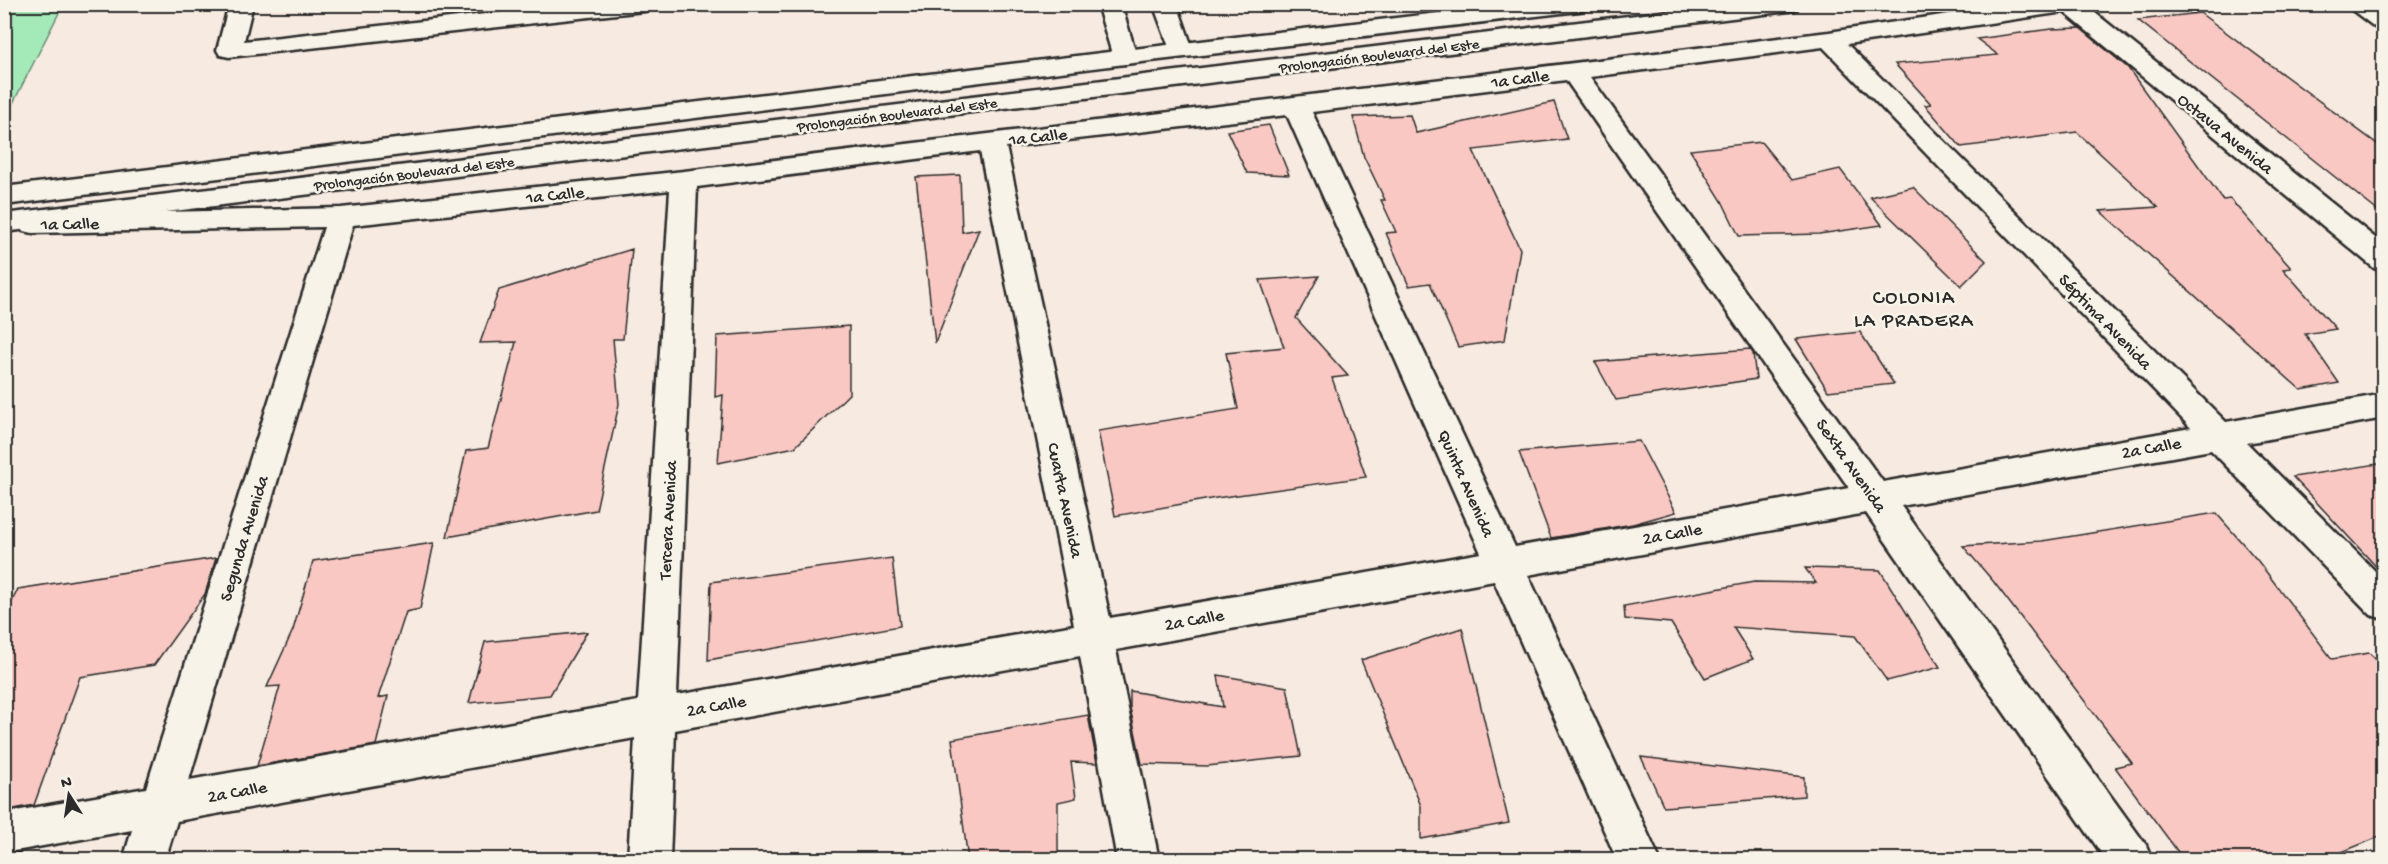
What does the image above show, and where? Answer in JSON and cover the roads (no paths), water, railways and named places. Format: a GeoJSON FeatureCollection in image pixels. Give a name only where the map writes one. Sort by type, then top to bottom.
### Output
{"type":"FeatureCollection","features":[{"type":"Feature","properties":{"kind":"street"},"geometry":{"type":"LineString","coordinates":[[241,4],[229,50],[644,4]]}},
{"type":"Feature","properties":{"kind":"street"},"geometry":{"type":"LineString","coordinates":[[1109,4],[1125,57]]}},
{"type":"Feature","properties":{"kind":"street"},"geometry":{"type":"LineString","coordinates":[[1165,4],[1182,50]]}},
{"type":"Feature","properties":{"kind":"street"},"geometry":{"type":"LineString","coordinates":[[6,197],[1182,50],[1579,4]]}},
{"type":"Feature","properties":{"kind":"street","name":"Prolongación Boulevard del Este"},"geometry":{"type":"LineString","coordinates":[[4,224],[1789,4]]}},
{"type":"Feature","properties":{"kind":"street","name":"1a Calle"},"geometry":{"type":"LineString","coordinates":[[4,224],[341,216],[684,180],[1829,39],[2068,4]]}},
{"type":"Feature","properties":{"kind":"street","name":"Octava Avenida"},"geometry":{"type":"LineString","coordinates":[[2068,4],[2384,261]]}},
{"type":"Feature","properties":{"kind":"street"},"geometry":{"type":"LineString","coordinates":[[2355,4],[2384,23]]}},
{"type":"Feature","properties":{"kind":"street","name":"Séptima Avenida"},"geometry":{"type":"LineString","coordinates":[[1829,39],[2384,604]]}},
{"type":"Feature","properties":{"kind":"street","name":"Sexta Avenida"},"geometry":{"type":"LineString","coordinates":[[1573,71],[2131,860]]}},
{"type":"Feature","properties":{"kind":"street","name":"Quinta Avenida"},"geometry":{"type":"LineString","coordinates":[[1296,106],[1639,860]]}},
{"type":"Feature","properties":{"kind":"street","name":"Cuarta Avenida"},"geometry":{"type":"LineString","coordinates":[[991,141],[1095,637],[1138,860]]}},
{"type":"Feature","properties":{"kind":"street","name":"Tercera Avenida"},"geometry":{"type":"LineString","coordinates":[[649,860],[684,180]]}},
{"type":"Feature","properties":{"kind":"street","name":"Segunda Avenida"},"geometry":{"type":"LineString","coordinates":[[144,860],[341,216]]}},
{"type":"Feature","properties":{"kind":"street","name":"2a Calle"},"geometry":{"type":"LineString","coordinates":[[4,833],[2384,406]]}},
{"type":"Feature","properties":{"kind":"district","name":"COLONIA LA PRADERA"},"geometry":{"type":"Point","coordinates":[1914,308]}}]}
